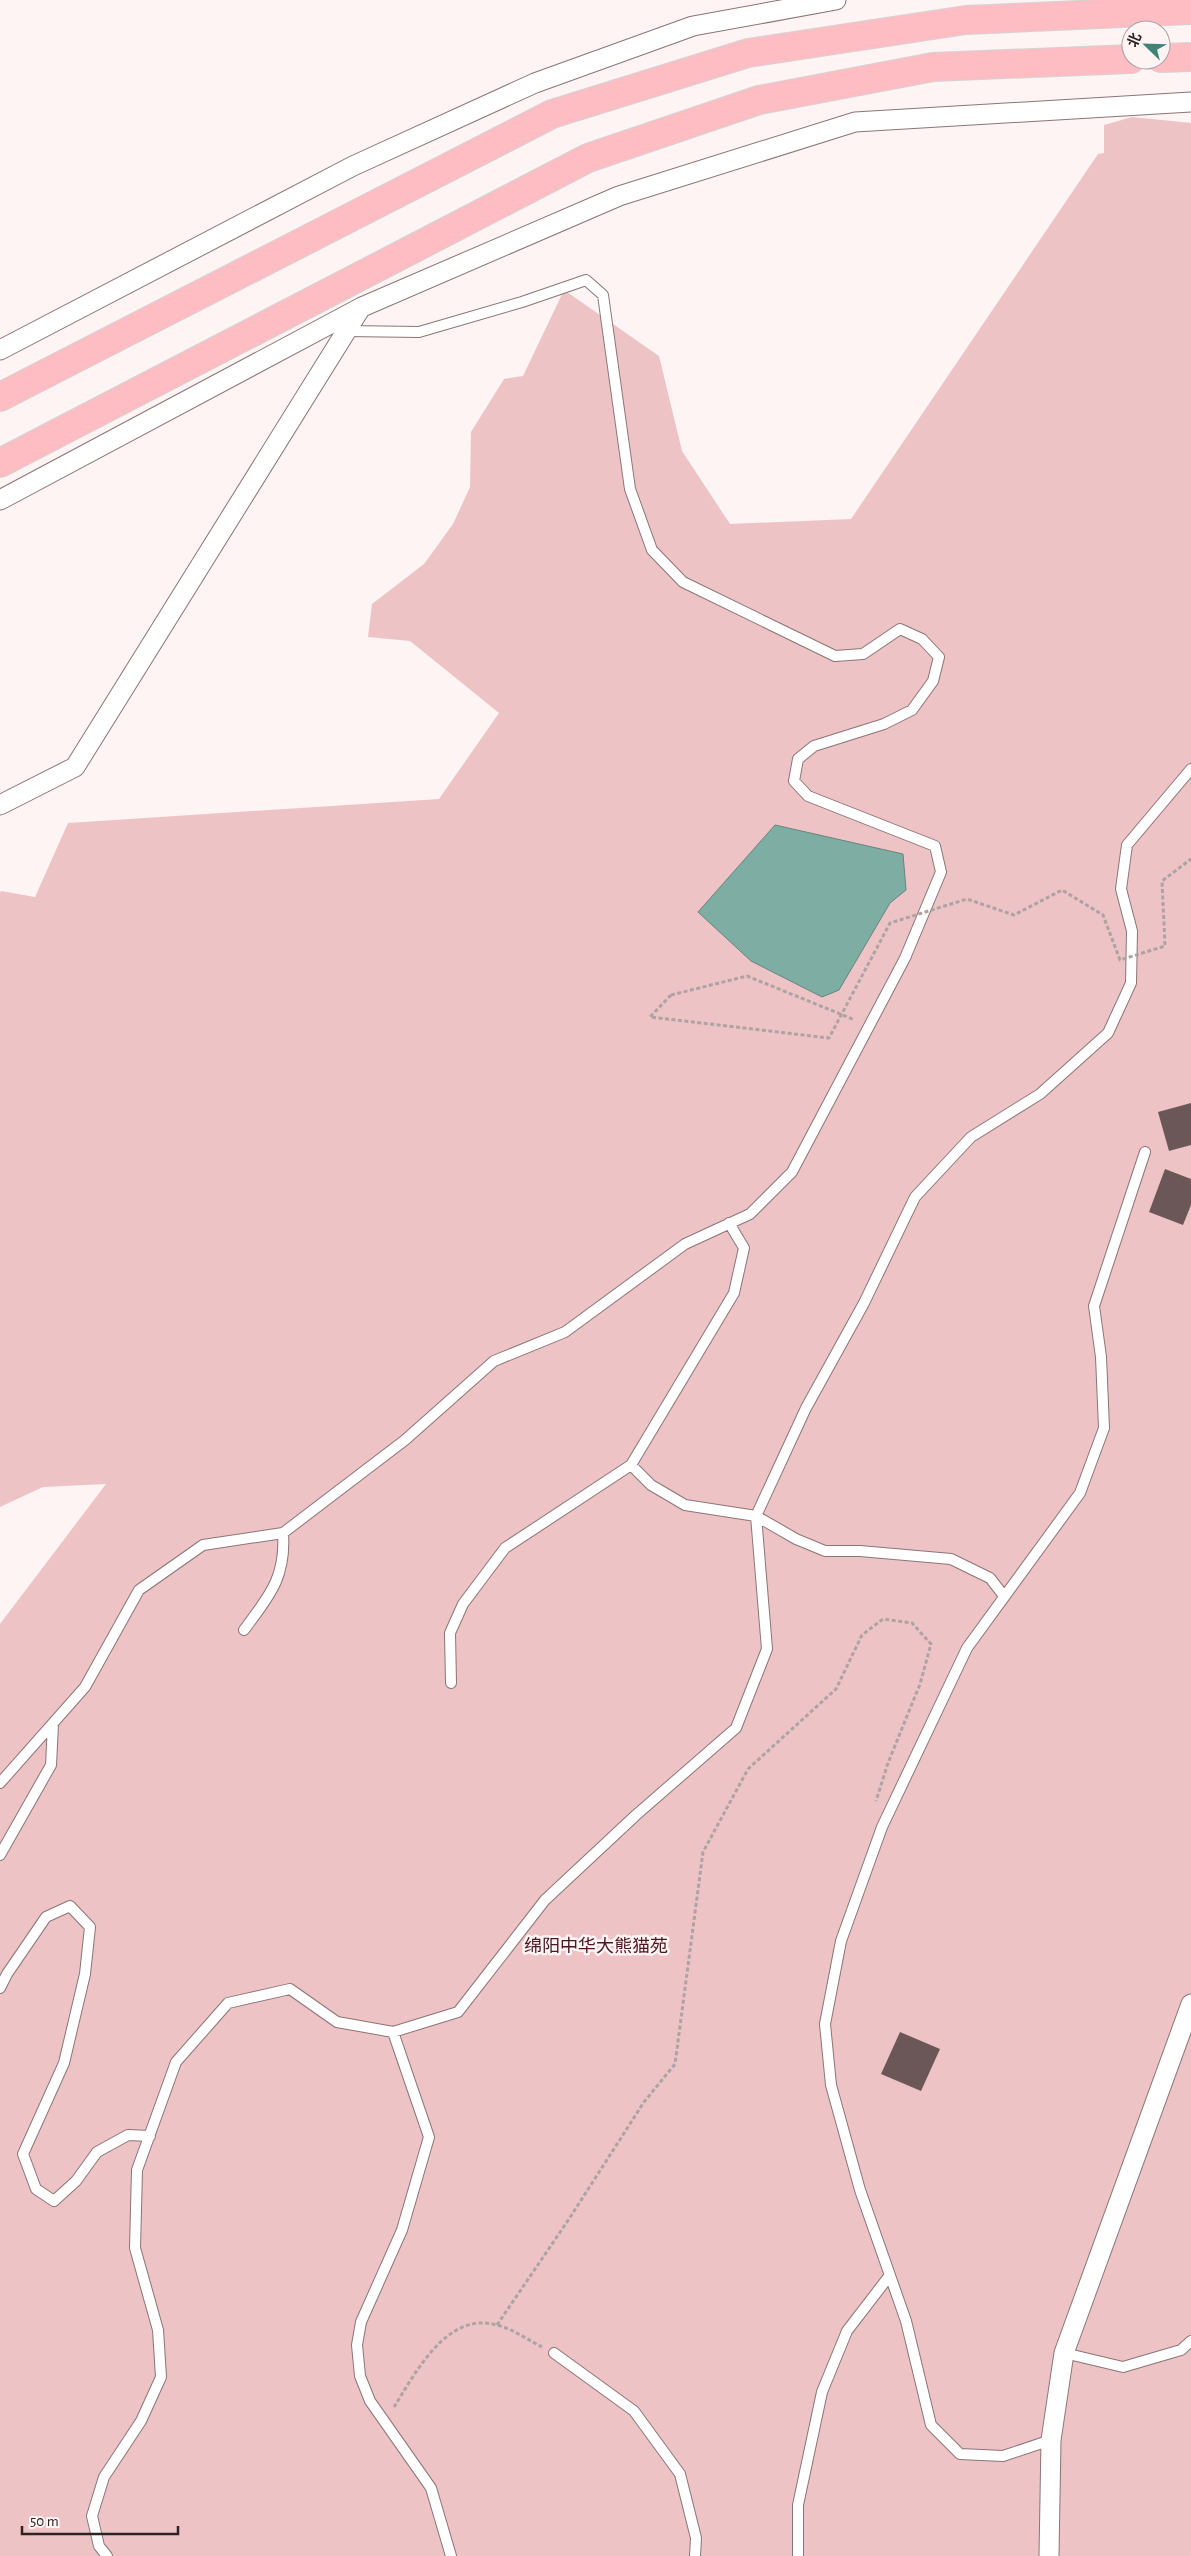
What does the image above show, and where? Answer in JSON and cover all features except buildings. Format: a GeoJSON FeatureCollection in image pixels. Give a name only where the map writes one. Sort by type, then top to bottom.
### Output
{"type":"FeatureCollection","features":[{"type":"Feature","properties":{"kind":"main road"},"geometry":{"type":"LineString","coordinates":[[0,397],[552,114],[748,53],[966,20],[1191,10]]}},
{"type":"Feature","properties":{"kind":"main road"},"geometry":{"type":"LineString","coordinates":[[1171,58],[1191,57]]}},
{"type":"Feature","properties":{"kind":"main road"},"geometry":{"type":"LineString","coordinates":[[0,463],[588,158],[759,100],[933,67],[1121,59]]}},
{"type":"Feature","properties":{"kind":"street"},"geometry":{"type":"LineString","coordinates":[[0,350],[353,166],[535,83],[693,26],[836,0]]}},
{"type":"Feature","properties":{"kind":"street"},"geometry":{"type":"LineString","coordinates":[[0,500],[362,307],[619,196],[855,122],[1191,102]]}},
{"type":"Feature","properties":{"kind":"street"},"geometry":{"type":"LineString","coordinates":[[0,805],[75,767],[362,307]]}},
{"type":"Feature","properties":{"kind":"street"},"geometry":{"type":"LineString","coordinates":[[1049,2556],[1051,2440],[1064,2353],[1191,2004]]}},
{"type":"Feature","properties":{"kind":"lane"},"geometry":{"type":"LineString","coordinates":[[0,1783],[85,1688],[139,1590],[203,1546],[283,1533],[405,1440],[494,1361],[565,1332],[685,1244],[750,1214],[792,1172],[905,958],[941,872],[935,846],[851,811],[808,796],[794,781],[798,759],[814,746],[884,724],[912,710],[933,681],[939,657],[922,638],[900,629],[863,654],[835,656],[683,582],[652,550],[630,489],[603,295],[586,280],[522,302],[419,332],[346,331]]}},
{"type":"Feature","properties":{"kind":"lane"},"geometry":{"type":"LineString","coordinates":[[107,2556],[100,2546],[92,2516],[104,2477],[141,2421],[161,2377],[158,2330],[136,2248],[137,2170],[176,2062],[228,2003],[290,1989],[337,2022],[394,2032],[458,2012],[545,1900],[636,1816],[736,1728],[767,1649],[756,1516],[806,1408],[864,1302],[915,1197],[972,1137],[1040,1094],[1108,1033],[1130,983],[1132,930],[1121,889],[1127,845],[1191,769]]}},
{"type":"Feature","properties":{"kind":"lane"},"geometry":{"type":"LineString","coordinates":[[1051,2440],[1003,2456],[960,2454],[931,2425],[906,2321],[860,2190],[831,2085],[825,2024],[841,1941],[882,1827],[967,1648],[1080,1493],[1104,1428],[1101,1357],[1094,1306],[1144,1152]]}},
{"type":"Feature","properties":{"kind":"lane"},"geometry":{"type":"LineString","coordinates":[[451,1683],[450,1634],[463,1604],[505,1548],[631,1466],[734,1293],[744,1248],[729,1223]]}},
{"type":"Feature","properties":{"kind":"lane"},"geometry":{"type":"LineString","coordinates":[[631,1466],[651,1485],[685,1505],[756,1516],[796,1539],[825,1551],[860,1551],[952,1559],[990,1578],[1004,1596]]}},
{"type":"Feature","properties":{"kind":"lane"},"geometry":{"type":"LineString","coordinates":[[244,1630],[274,1589],[284,1556],[283,1533]]}},
{"type":"Feature","properties":{"kind":"lane"},"geometry":{"type":"LineString","coordinates":[[0,1855],[51,1765],[52,1724]]}},
{"type":"Feature","properties":{"kind":"lane"},"geometry":{"type":"LineString","coordinates":[[0,1988],[7,1974],[46,1917],[70,1906],[90,1927],[86,1974],[64,2063],[23,2154],[36,2189],[54,2201],[76,2180],[97,2152],[128,2135],[150,2136]]}},
{"type":"Feature","properties":{"kind":"lane"},"geometry":{"type":"LineString","coordinates":[[394,2032],[429,2137],[402,2230],[361,2322],[358,2345],[360,2376],[370,2401],[431,2488],[451,2556]]}},
{"type":"Feature","properties":{"kind":"lane"},"geometry":{"type":"LineString","coordinates":[[798,2556],[798,2505],[822,2392],[848,2331],[890,2275]]}},
{"type":"Feature","properties":{"kind":"lane"},"geometry":{"type":"LineString","coordinates":[[1064,2353],[1123,2367],[1181,2350],[1191,2342]]}},
{"type":"Feature","properties":{"kind":"lane"},"geometry":{"type":"LineString","coordinates":[[554,2353],[634,2411],[680,2474],[696,2538],[695,2556]]}},
{"type":"Feature","properties":{"kind":"path"},"geometry":{"type":"LineString","coordinates":[[870,1026],[747,976],[671,995],[650,1016],[829,1038],[890,922],[966,899],[1014,915],[1062,890],[1103,915],[1120,960],[1165,946],[1162,881],[1191,859]]}},
{"type":"Feature","properties":{"kind":"path"},"geometry":{"type":"LineString","coordinates":[[497,2325],[569,2219],[644,2102],[675,2064],[703,1852],[748,1769],[836,1689],[862,1635],[883,1620],[912,1622],[931,1644],[920,1684],[876,1794],[875,1816],[882,1827]]}},
{"type":"Feature","properties":{"kind":"path"},"geometry":{"type":"LineString","coordinates":[[385,2420],[417,2371],[447,2335],[468,2323],[497,2325],[554,2353]]}},
{"type":"Feature","properties":{"kind":"green space","name":"绵阳中华大熊猫苑"},"geometry":{"type":"Polygon","coordinates":[[[1132,117],[1191,123],[1191,2556],[0,2556],[0,1624],[106,1484],[43,1487],[0,1507],[0,893],[1,891],[35,897],[68,823],[439,799],[499,713],[410,641],[368,637],[372,604],[424,564],[453,524],[470,487],[471,432],[504,379],[523,376],[564,290],[659,356],[682,451],[730,524],[851,519],[1098,154],[1104,153],[1104,125],[1132,117]]]}},
{"type":"Feature","properties":{"kind":"shaded area"},"geometry":{"type":"Polygon","coordinates":[[[775,825],[903,854],[906,890],[890,903],[839,990],[822,997],[751,961],[698,912],[775,825]]]}}]}
